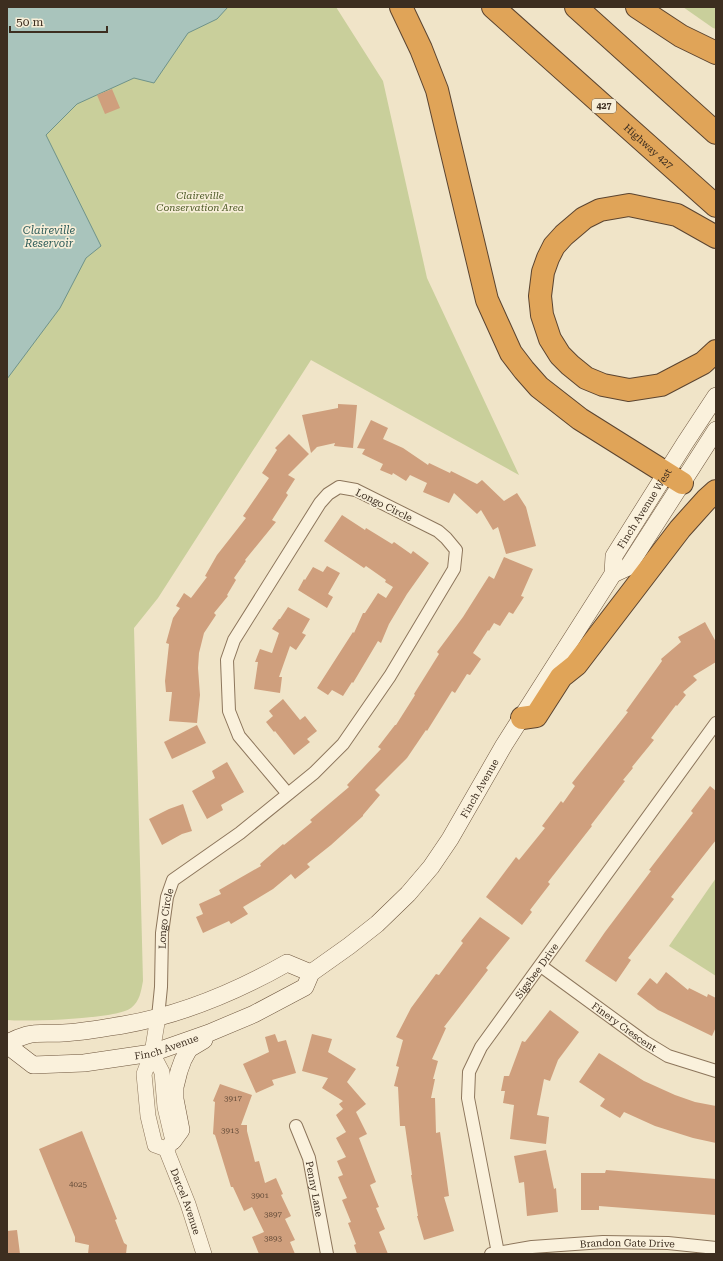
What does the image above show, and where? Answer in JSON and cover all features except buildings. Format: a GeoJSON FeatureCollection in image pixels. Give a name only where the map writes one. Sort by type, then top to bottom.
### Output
{"type":"FeatureCollection","features":[{"type":"Feature","properties":{"kind":"highway"},"geometry":{"type":"LineString","coordinates":[[401,7],[421,49],[437,90],[486,300],[511,353],[539,387],[580,419],[674,478]]}},
{"type":"Feature","properties":{"kind":"highway","name":"Highway 427"},"geometry":{"type":"LineString","coordinates":[[493,7],[716,206]]}},
{"type":"Feature","properties":{"kind":"highway"},"geometry":{"type":"LineString","coordinates":[[576,7],[716,133]]}},
{"type":"Feature","properties":{"kind":"highway"},"geometry":{"type":"LineString","coordinates":[[637,7],[681,36],[716,52]]}},
{"type":"Feature","properties":{"kind":"highway"},"geometry":{"type":"LineString","coordinates":[[716,237],[677,216],[629,205],[600,210],[584,218],[564,235],[554,246],[543,272],[540,296],[542,315],[550,339],[560,355],[586,378],[603,385],[629,390],[661,385],[703,363],[716,351]]}},
{"type":"Feature","properties":{"kind":"highway"},"geometry":{"type":"LineString","coordinates":[[522,718],[536,716],[560,678],[576,665],[680,529],[716,491]]}},
{"type":"Feature","properties":{"kind":"main road","name":"Finch Avenue West"},"geometry":{"type":"LineString","coordinates":[[613,574],[628,566],[647,537],[674,478],[716,396]]}},
{"type":"Feature","properties":{"kind":"main road","name":"Finch Avenue West"},"geometry":{"type":"LineString","coordinates":[[613,574],[614,556],[630,530],[716,430]]}},
{"type":"Feature","properties":{"kind":"main road","name":"Finch Avenue"},"geometry":{"type":"LineString","coordinates":[[311,973],[287,963],[224,994],[194,1006],[158,1017],[83,1031],[28,1034],[7,1044],[33,1065],[84,1063],[152,1053],[209,1033],[254,1014],[305,987],[311,973],[377,924],[421,879],[450,839],[504,745],[613,574]]}},
{"type":"Feature","properties":{"kind":"main road"},"geometry":{"type":"LineString","coordinates":[[170,1145],[181,1130],[175,1099],[175,1087],[183,1060],[189,1049],[198,1042],[250,1020],[254,1014]]}},
{"type":"Feature","properties":{"kind":"street","name":"Longo Circle"},"geometry":{"type":"LineString","coordinates":[[152,1053],[161,987],[162,933],[167,897],[173,880],[240,833],[314,773],[343,744],[390,676],[454,569],[456,550],[446,538],[438,532],[354,490],[340,487],[328,494],[320,502],[234,640],[227,660],[229,711],[239,736],[288,794]]}},
{"type":"Feature","properties":{"kind":"street","name":"Sigsbee Drive"},"geometry":{"type":"LineString","coordinates":[[494,1253],[468,1098],[469,1072],[481,1047],[716,723]]}},
{"type":"Feature","properties":{"kind":"street","name":"Finery Crescent"},"geometry":{"type":"LineString","coordinates":[[541,966],[645,1042],[668,1056],[716,1071]]}},
{"type":"Feature","properties":{"kind":"street","name":"Darcel Avenue"},"geometry":{"type":"LineString","coordinates":[[152,1053],[162,1072],[170,1145],[204,1254]]}},
{"type":"Feature","properties":{"kind":"street","name":"Penny Lane"},"geometry":{"type":"LineString","coordinates":[[296,1126],[309,1158],[327,1254]]}},
{"type":"Feature","properties":{"kind":"street","name":"Brandon Gate Drive"},"geometry":{"type":"LineString","coordinates":[[494,1253],[532,1247],[603,1242],[668,1243],[716,1248]]}},
{"type":"Feature","properties":{"kind":"green space","name":"Claireville Conservation Area"},"geometry":{"type":"Polygon","coordinates":[[[7,7],[336,7],[383,81],[427,278],[519,475],[311,360],[158,598],[134,628],[143,981],[140,996],[131,1008],[123,1012],[72,1019],[33,1021],[7,1020],[7,7]]]}},
{"type":"Feature","properties":{"kind":"green space"},"geometry":{"type":"Polygon","coordinates":[[[683,7],[716,7],[716,29],[713,28],[683,7]]]}},
{"type":"Feature","properties":{"kind":"green space"},"geometry":{"type":"Polygon","coordinates":[[[716,878],[716,976],[669,946],[716,878]]]}},
{"type":"Feature","properties":{"kind":"water","name":"Claireville Reservoir"},"geometry":{"type":"Polygon","coordinates":[[[7,7],[228,7],[217,19],[188,33],[154,83],[134,78],[77,104],[46,135],[101,246],[86,258],[60,308],[7,379],[7,7]]]}}]}
